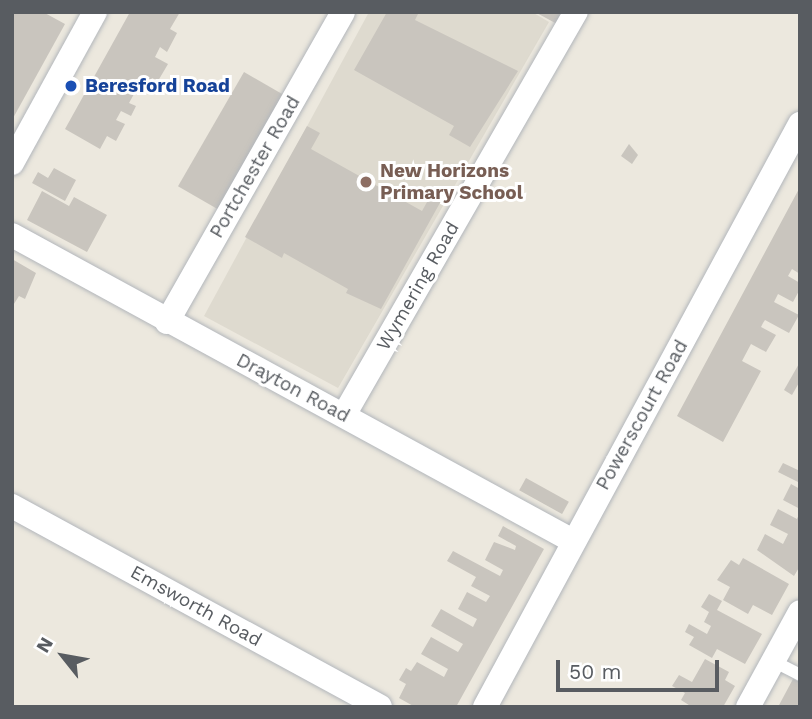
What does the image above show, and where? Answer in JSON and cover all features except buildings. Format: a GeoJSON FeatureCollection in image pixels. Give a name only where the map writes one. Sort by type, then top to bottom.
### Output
{"type":"FeatureCollection","features":[{"type":"Feature","properties":{"kind":"street"},"geometry":{"type":"LineString","coordinates":[[12,163],[95,12]]}},
{"type":"Feature","properties":{"kind":"street","name":"Portchester Road"},"geometry":{"type":"LineString","coordinates":[[167,322],[343,12]]}},
{"type":"Feature","properties":{"kind":"street","name":"Wymering Road"},"geometry":{"type":"LineString","coordinates":[[344,415],[576,12]]}},
{"type":"Feature","properties":{"kind":"street","name":"Powerscourt Road"},"geometry":{"type":"LineString","coordinates":[[485,707],[573,541],[796,139]]}},
{"type":"Feature","properties":{"kind":"street","name":"Drayton Road"},"geometry":{"type":"LineString","coordinates":[[12,236],[573,541]]}},
{"type":"Feature","properties":{"kind":"street","name":"Emsworth Road"},"geometry":{"type":"LineString","coordinates":[[12,506],[380,707]]}},
{"type":"Feature","properties":{"kind":"street"},"geometry":{"type":"LineString","coordinates":[[748,707],[800,612]]}},
{"type":"Feature","properties":{"kind":"lane"},"geometry":{"type":"LineString","coordinates":[[773,661],[800,675]]}},
{"type":"Feature","properties":{"kind":"shaded area","name":"New Horizons Primary School"},"geometry":{"type":"Polygon","coordinates":[[[369,12],[532,12],[549,22],[338,388],[204,316],[369,12]]]}},
{"type":"Feature","properties":{"kind":"place","name":"Beresford Road"},"geometry":{"type":"Point","coordinates":[71,86]}},
{"type":"Feature","properties":{"kind":"place","name":"New Horizons Primary School"},"geometry":{"type":"Point","coordinates":[366,182]}}]}
